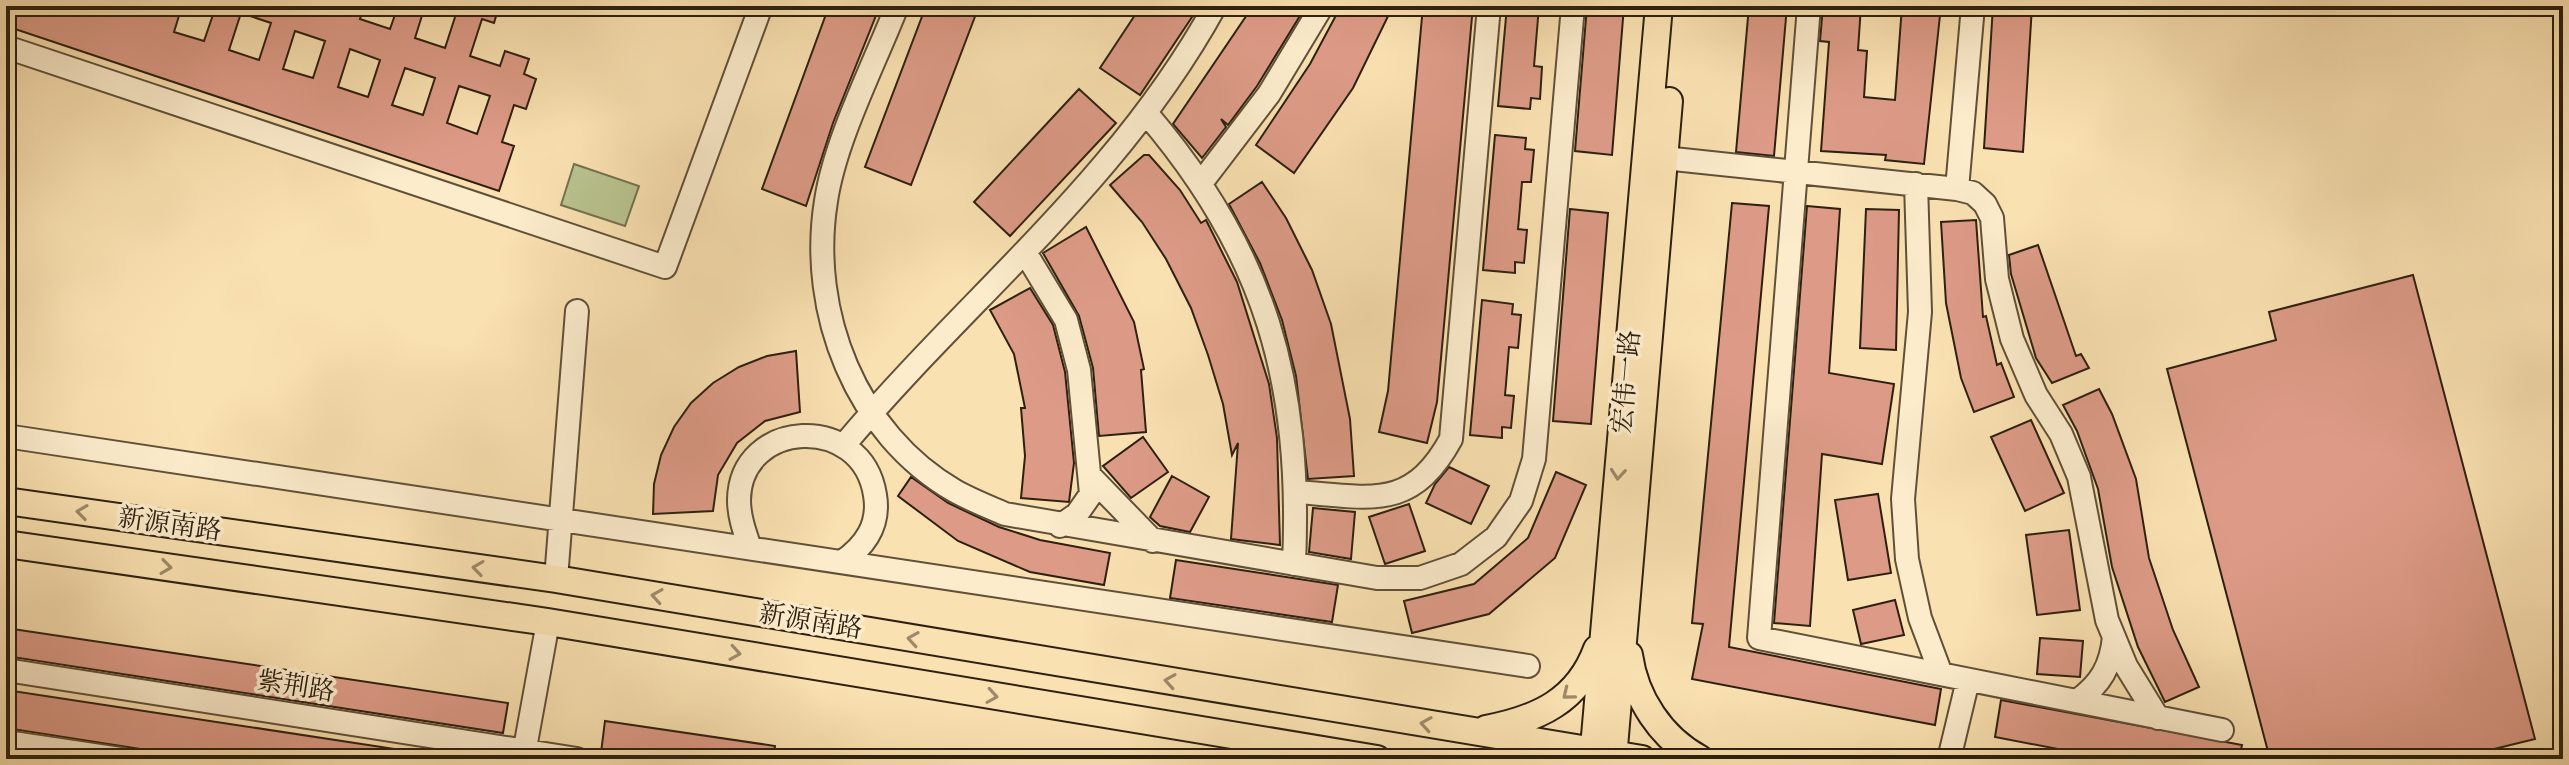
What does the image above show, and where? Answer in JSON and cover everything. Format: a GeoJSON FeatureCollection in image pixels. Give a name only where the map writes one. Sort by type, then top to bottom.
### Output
{"type":"FeatureCollection","features":[{"type":"Feature","properties":{"kind":"main road","name":"宏伟一路"},"geometry":{"type":"LineString","coordinates":[[1604,756],[1659,6]]}},
{"type":"Feature","properties":{"kind":"main road","name":"宏伟一路"},"geometry":{"type":"LineString","coordinates":[[1615,625],[1677,6]]}},
{"type":"Feature","properties":{"kind":"main road","name":"新源南路"},"geometry":{"type":"LineString","coordinates":[[6,501],[556,579],[1604,756],[1642,759]]}},
{"type":"Feature","properties":{"kind":"main road","name":"新源南路"},"geometry":{"type":"LineString","coordinates":[[6,544],[548,622],[1377,759]]}},
{"type":"Feature","properties":{"kind":"main road"},"geometry":{"type":"LineString","coordinates":[[1472,732],[1515,724],[1572,693],[1615,625]]}},
{"type":"Feature","properties":{"kind":"main road"},"geometry":{"type":"LineString","coordinates":[[1615,625],[1642,701],[1669,736],[1700,759]]}},
{"type":"Feature","properties":{"kind":"street"},"geometry":{"type":"LineString","coordinates":[[6,47],[665,267],[761,6]]}},
{"type":"Feature","properties":{"kind":"street"},"geometry":{"type":"LineString","coordinates":[[897,6],[842,146],[826,199],[821,255],[831,324],[844,364],[871,412],[909,455],[954,490],[1005,514],[1060,526],[1377,578],[1420,578],[1461,564],[1496,537],[1521,501],[1534,459],[1573,6]]}},
{"type":"Feature","properties":{"kind":"street"},"geometry":{"type":"LineString","coordinates":[[844,445],[871,412],[1079,197],[1147,114],[1215,6]]}},
{"type":"Feature","properties":{"kind":"street"},"geometry":{"type":"LineString","coordinates":[[1201,183],[1269,94],[1322,6]]}},
{"type":"Feature","properties":{"kind":"street"},"geometry":{"type":"LineString","coordinates":[[1297,492],[1372,497],[1406,490],[1434,470],[1451,439],[1489,6]]}},
{"type":"Feature","properties":{"kind":"street"},"geometry":{"type":"LineString","coordinates":[[1809,6],[1759,638],[2222,730]]}},
{"type":"Feature","properties":{"kind":"street"},"geometry":{"type":"LineString","coordinates":[[1957,189],[1973,6]]}},
{"type":"Feature","properties":{"kind":"street"},"geometry":{"type":"LineString","coordinates":[[1147,114],[1201,183],[1247,267],[1271,331],[1292,424],[1297,492],[1294,564]]}},
{"type":"Feature","properties":{"kind":"street"},"geometry":{"type":"LineString","coordinates":[[1664,158],[1957,189],[1973,193],[1985,204],[1992,218],[1997,279],[2012,339],[2036,395],[2061,434],[2079,477],[2094,572],[2114,637],[2126,666],[2158,718]]}},
{"type":"Feature","properties":{"kind":"street"},"geometry":{"type":"LineString","coordinates":[[1916,184],[1920,312],[1903,499],[1907,559],[1917,603],[1941,674]]}},
{"type":"Feature","properties":{"kind":"street"},"geometry":{"type":"LineString","coordinates":[[1025,252],[1066,320],[1079,370],[1091,494],[1077,514],[1060,526]]}},
{"type":"Feature","properties":{"kind":"street"},"geometry":{"type":"LineString","coordinates":[[556,579],[577,311]]}},
{"type":"Feature","properties":{"kind":"street"},"geometry":{"type":"LineString","coordinates":[[750,548],[741,521],[739,498],[745,475],[758,456],[777,442],[799,435],[822,436],[844,445],[862,461],[873,482],[877,505],[872,529],[860,549],[842,562]]}},
{"type":"Feature","properties":{"kind":"street"},"geometry":{"type":"LineString","coordinates":[[6,436],[1528,666]]}},
{"type":"Feature","properties":{"kind":"street"},"geometry":{"type":"LineString","coordinates":[[1090,476],[1153,541]]}},
{"type":"Feature","properties":{"kind":"street"},"geometry":{"type":"LineString","coordinates":[[524,754],[548,622]]}},
{"type":"Feature","properties":{"kind":"street"},"geometry":{"type":"LineString","coordinates":[[2077,701],[2092,690],[2104,674],[2114,637]]}},
{"type":"Feature","properties":{"kind":"street","name":"紫荆路"},"geometry":{"type":"LineString","coordinates":[[6,670],[524,754],[577,759]]}},
{"type":"Feature","properties":{"kind":"street"},"geometry":{"type":"LineString","coordinates":[[1949,759],[1968,680]]}},
{"type":"Feature","properties":{"kind":"street"},"geometry":{"type":"LineString","coordinates":[[6,742],[120,759]]}},
{"type":"Feature","properties":{"kind":"green space"},"geometry":{"type":"Polygon","coordinates":[[[574,164],[639,186],[625,226],[561,205],[574,164]]]}},
{"type":"Feature","properties":{"kind":"building"},"geometry":{"type":"Polygon","coordinates":[[[6,6],[182,6],[174,32],[204,41],[216,6],[364,6],[360,19],[390,29],[398,6],[425,6],[415,38],[445,48],[457,11],[452,6],[499,6],[494,23],[482,19],[470,56],[500,66],[505,51],[529,59],[524,74],[536,79],[526,109],[514,105],[502,142],[514,146],[499,191],[6,26],[6,6]],[[241,13],[229,50],[259,60],[271,23],[241,13]],[[295,31],[283,69],[313,78],[325,41],[295,31]],[[350,49],[338,87],[368,97],[380,60],[350,49]],[[405,68],[392,105],[423,115],[435,78],[405,68]],[[459,86],[447,123],[477,134],[490,96],[459,86]]]}},
{"type":"Feature","properties":{"kind":"building"},"geometry":{"type":"Polygon","coordinates":[[[829,6],[858,6],[877,13],[833,123],[806,206],[762,189],[829,6]]]}},
{"type":"Feature","properties":{"kind":"building"},"geometry":{"type":"Polygon","coordinates":[[[926,6],[979,6],[911,185],[865,167],[926,6]]]}},
{"type":"Feature","properties":{"kind":"building"},"geometry":{"type":"Polygon","coordinates":[[[1141,6],[1180,6],[1194,14],[1140,95],[1100,68],[1141,6]]]}},
{"type":"Feature","properties":{"kind":"building"},"geometry":{"type":"Polygon","coordinates":[[[1253,6],[1306,6],[1257,86],[1228,125],[1221,119],[1226,127],[1202,158],[1173,124],[1253,6]]]}},
{"type":"Feature","properties":{"kind":"building"},"geometry":{"type":"Polygon","coordinates":[[[1341,6],[1393,6],[1353,88],[1294,173],[1256,145],[1310,64],[1341,6]]]}},
{"type":"Feature","properties":{"kind":"building"},"geometry":{"type":"Polygon","coordinates":[[[1423,6],[1473,6],[1437,402],[1427,443],[1379,432],[1388,391],[1423,6]]]}},
{"type":"Feature","properties":{"kind":"building"},"geometry":{"type":"Polygon","coordinates":[[[1507,6],[1539,6],[1534,66],[1542,67],[1540,99],[1531,98],[1530,109],[1498,106],[1507,6]]]}},
{"type":"Feature","properties":{"kind":"building"},"geometry":{"type":"Polygon","coordinates":[[[1587,6],[1624,6],[1612,155],[1575,151],[1587,6]]]}},
{"type":"Feature","properties":{"kind":"building"},"geometry":{"type":"Polygon","coordinates":[[[1749,6],[1787,6],[1774,156],[1736,152],[1749,6]]]}},
{"type":"Feature","properties":{"kind":"building"},"geometry":{"type":"Polygon","coordinates":[[[1823,6],[1861,6],[1858,50],[1867,51],[1864,97],[1895,100],[1902,6],[1941,6],[1924,164],[1885,160],[1886,155],[1821,151],[1829,42],[1820,41],[1823,6]]]}},
{"type":"Feature","properties":{"kind":"building"},"geometry":{"type":"Polygon","coordinates":[[[1993,6],[2032,6],[2023,152],[1984,148],[1993,6]]]}},
{"type":"Feature","properties":{"kind":"building"},"geometry":{"type":"Polygon","coordinates":[[[1079,89],[1116,123],[1010,236],[974,202],[1079,89]]]}},
{"type":"Feature","properties":{"kind":"building"},"geometry":{"type":"Polygon","coordinates":[[[1495,135],[1526,138],[1525,149],[1534,150],[1531,182],[1522,182],[1518,229],[1527,230],[1524,263],[1515,262],[1515,273],[1483,270],[1495,135]]]}},
{"type":"Feature","properties":{"kind":"building"},"geometry":{"type":"Polygon","coordinates":[[[1144,155],[1149,155],[1180,190],[1201,223],[1206,220],[1237,282],[1269,384],[1277,438],[1280,545],[1231,539],[1238,443],[1232,455],[1223,404],[1208,355],[1191,308],[1166,259],[1142,222],[1110,185],[1144,155]]]}},
{"type":"Feature","properties":{"kind":"building"},"geometry":{"type":"Polygon","coordinates":[[[1262,182],[1286,218],[1312,270],[1331,324],[1350,419],[1354,476],[1308,479],[1296,376],[1282,320],[1260,263],[1229,204],[1262,182]]]}},
{"type":"Feature","properties":{"kind":"building"},"geometry":{"type":"Polygon","coordinates":[[[1732,203],[1769,206],[1729,647],[1941,689],[1935,725],[1692,679],[1703,624],[1692,623],[1732,203]]]}},
{"type":"Feature","properties":{"kind":"building"},"geometry":{"type":"Polygon","coordinates":[[[1807,206],[1840,209],[1829,373],[1894,384],[1882,464],[1822,454],[1810,626],[1774,623],[1807,206]]]}},
{"type":"Feature","properties":{"kind":"building"},"geometry":{"type":"Polygon","coordinates":[[[1570,209],[1608,213],[1591,424],[1553,421],[1570,209]]]}},
{"type":"Feature","properties":{"kind":"building"},"geometry":{"type":"Polygon","coordinates":[[[1866,209],[1899,210],[1896,350],[1860,348],[1866,209]]]}},
{"type":"Feature","properties":{"kind":"building"},"geometry":{"type":"Polygon","coordinates":[[[1976,220],[1983,317],[1986,316],[1997,365],[2001,363],[2014,397],[1974,412],[1961,378],[1946,303],[1941,222],[1976,220]]]}},
{"type":"Feature","properties":{"kind":"building"},"geometry":{"type":"Polygon","coordinates":[[[1086,227],[1134,322],[1144,369],[1141,370],[1146,432],[1099,436],[1093,368],[1079,316],[1043,253],[1086,227]]]}},
{"type":"Feature","properties":{"kind":"building"},"geometry":{"type":"Polygon","coordinates":[[[2038,245],[2076,356],[2081,354],[2089,368],[2052,383],[2036,358],[2011,274],[2009,255],[2038,245]]]}},
{"type":"Feature","properties":{"kind":"building"},"geometry":{"type":"Polygon","coordinates":[[[2413,275],[2535,739],[2453,759],[2270,759],[2167,369],[2276,340],[2269,312],[2413,275]]]}},
{"type":"Feature","properties":{"kind":"building"},"geometry":{"type":"Polygon","coordinates":[[[1030,288],[1053,325],[1065,372],[1074,463],[1069,502],[1021,498],[1025,456],[1021,408],[1025,408],[1014,354],[990,310],[1030,288]]]}},
{"type":"Feature","properties":{"kind":"building"},"geometry":{"type":"Polygon","coordinates":[[[1482,300],[1513,304],[1512,314],[1521,315],[1518,348],[1509,347],[1505,395],[1514,396],[1511,428],[1502,427],[1502,438],[1470,435],[1482,300]]]}},
{"type":"Feature","properties":{"kind":"building"},"geometry":{"type":"Polygon","coordinates":[[[796,351],[800,412],[765,421],[737,443],[718,475],[713,511],[653,514],[654,484],[661,455],[674,427],[691,403],[713,383],[739,367],[767,356],[796,351]]]}},
{"type":"Feature","properties":{"kind":"building"},"geometry":{"type":"Polygon","coordinates":[[[2099,389],[2112,414],[2136,479],[2149,558],[2173,630],[2199,687],[2165,702],[2138,647],[2112,567],[2098,489],[2077,431],[2063,405],[2099,389]]]}},
{"type":"Feature","properties":{"kind":"building"},"geometry":{"type":"Polygon","coordinates":[[[2031,420],[2064,493],[2025,511],[1991,437],[2031,420]]]}},
{"type":"Feature","properties":{"kind":"building"},"geometry":{"type":"Polygon","coordinates":[[[1143,437],[1168,472],[1131,498],[1103,466],[1143,437]]]}},
{"type":"Feature","properties":{"kind":"building"},"geometry":{"type":"Polygon","coordinates":[[[1449,467],[1489,486],[1471,524],[1426,503],[1435,484],[1449,467]]]}},
{"type":"Feature","properties":{"kind":"building"},"geometry":{"type":"Polygon","coordinates":[[[1556,472],[1586,485],[1555,558],[1489,614],[1412,633],[1404,601],[1474,584],[1528,538],[1556,472]]]}},
{"type":"Feature","properties":{"kind":"building"},"geometry":{"type":"Polygon","coordinates":[[[1172,476],[1209,497],[1190,532],[1160,526],[1150,517],[1172,476]]]}},
{"type":"Feature","properties":{"kind":"building"},"geometry":{"type":"Polygon","coordinates":[[[911,477],[948,503],[999,527],[1040,540],[1110,553],[1104,585],[1030,572],[958,541],[898,496],[911,477]]]}},
{"type":"Feature","properties":{"kind":"building"},"geometry":{"type":"Polygon","coordinates":[[[1878,494],[1891,573],[1848,580],[1835,500],[1878,494]]]}},
{"type":"Feature","properties":{"kind":"building"},"geometry":{"type":"Polygon","coordinates":[[[1409,504],[1425,551],[1385,564],[1369,517],[1409,504]]]}},
{"type":"Feature","properties":{"kind":"building"},"geometry":{"type":"Polygon","coordinates":[[[1313,508],[1355,512],[1351,559],[1309,552],[1313,508]]]}},
{"type":"Feature","properties":{"kind":"building"},"geometry":{"type":"Polygon","coordinates":[[[2069,530],[2080,610],[2037,615],[2026,535],[2069,530]]]}},
{"type":"Feature","properties":{"kind":"building"},"geometry":{"type":"Polygon","coordinates":[[[1176,560],[1338,585],[1332,622],[1170,598],[1176,560]]]}},
{"type":"Feature","properties":{"kind":"building"},"geometry":{"type":"Polygon","coordinates":[[[1895,600],[1904,635],[1861,644],[1853,610],[1895,600]]]}},
{"type":"Feature","properties":{"kind":"building"},"geometry":{"type":"Polygon","coordinates":[[[6,628],[508,703],[503,733],[6,656],[6,628]]]}},
{"type":"Feature","properties":{"kind":"building"},"geometry":{"type":"Polygon","coordinates":[[[2040,638],[2083,641],[2080,677],[2037,674],[2040,638]]]}},
{"type":"Feature","properties":{"kind":"building"},"geometry":{"type":"Polygon","coordinates":[[[6,690],[408,751],[407,759],[204,759],[6,728],[6,690]]]}},
{"type":"Feature","properties":{"kind":"building"},"geometry":{"type":"Polygon","coordinates":[[[2001,700],[2242,745],[2239,759],[2110,759],[1995,737],[2001,700]]]}},
{"type":"Feature","properties":{"kind":"building"},"geometry":{"type":"Polygon","coordinates":[[[605,721],[775,746],[773,759],[643,759],[601,753],[605,721]]]}}]}
